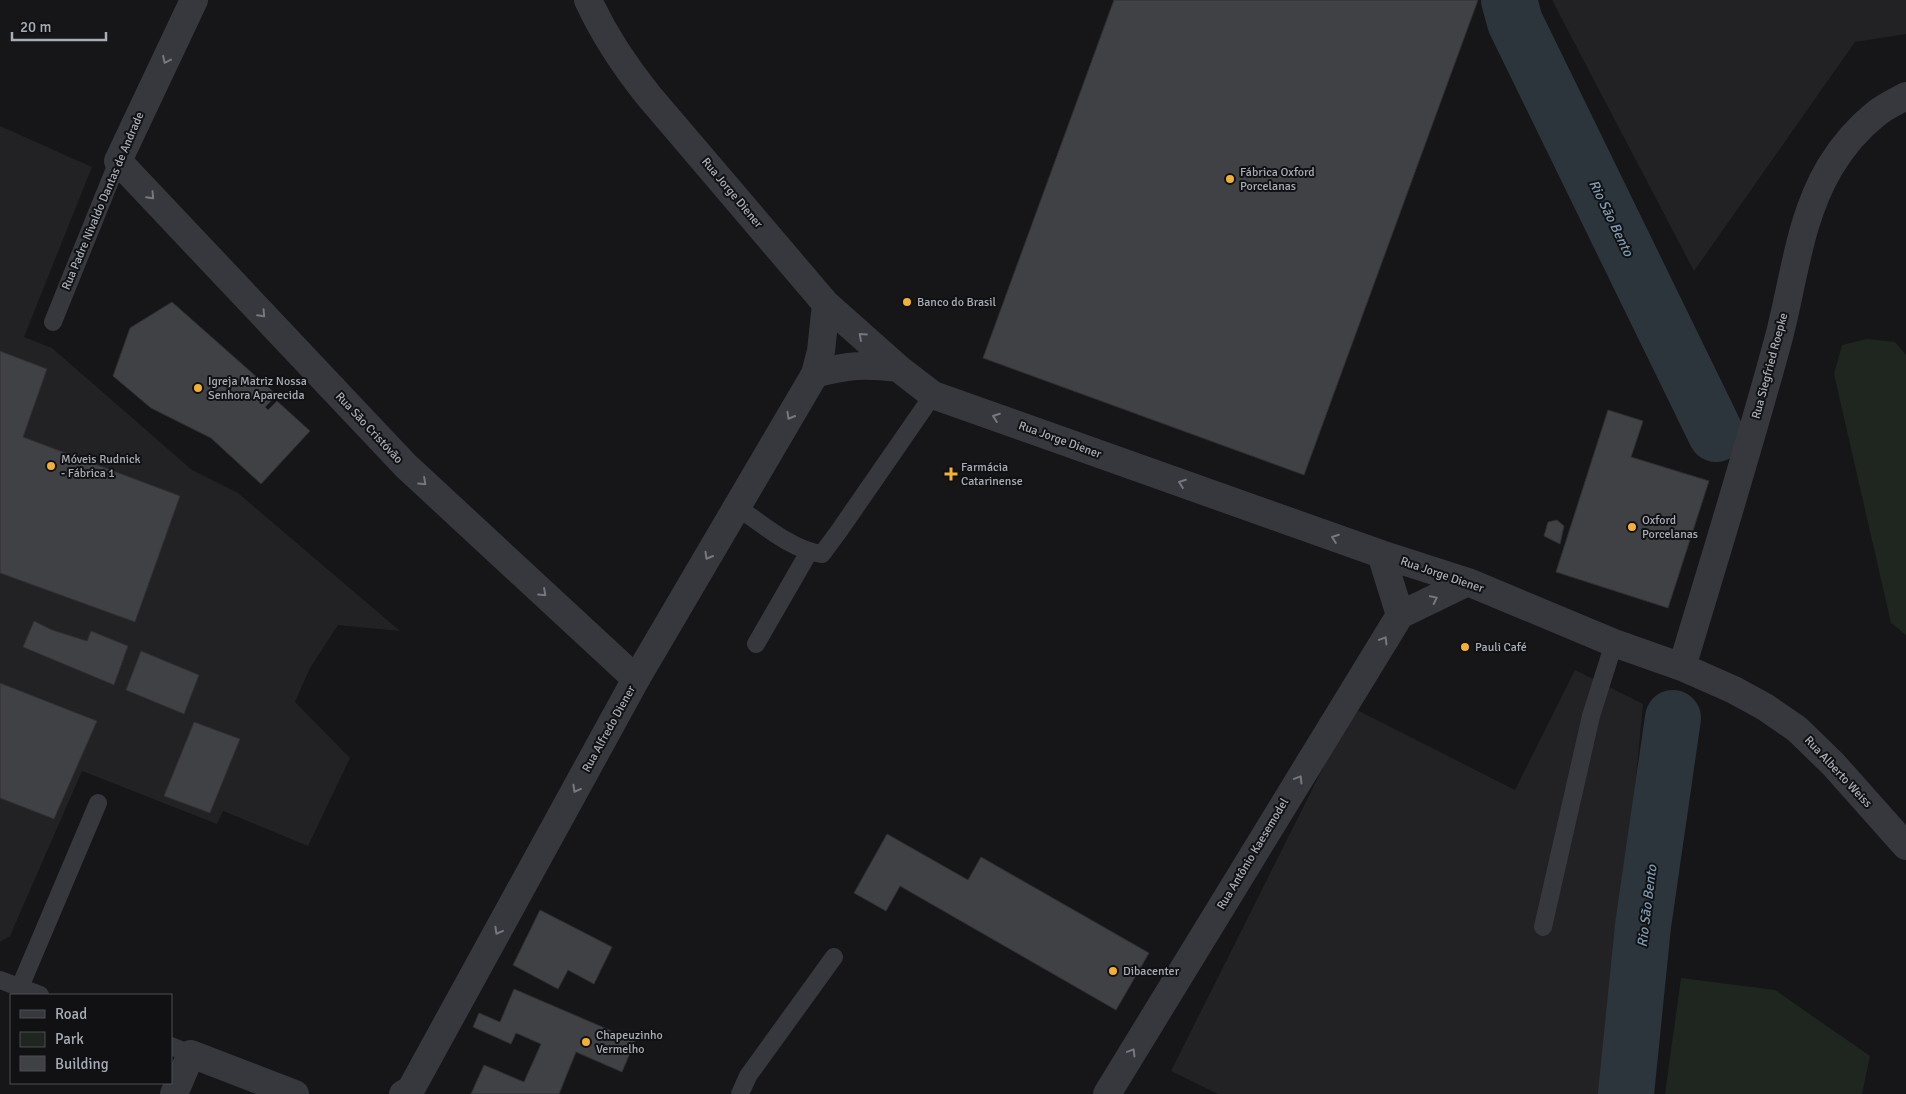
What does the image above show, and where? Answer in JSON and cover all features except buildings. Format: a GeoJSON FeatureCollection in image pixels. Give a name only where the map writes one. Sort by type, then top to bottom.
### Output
{"type":"FeatureCollection","features":[{"type":"Feature","properties":{"kind":"street","name":"Rua Padre Nivaldo Dantas de Andrade"},"geometry":{"type":"LineString","coordinates":[[118,161],[194,0]]}},
{"type":"Feature","properties":{"kind":"street","name":"Rua Jorge Diener"},"geometry":{"type":"LineString","coordinates":[[588,0],[606,37],[642,88],[826,304],[898,368],[934,395],[1381,554],[1468,582],[1614,643],[1682,667]]}},
{"type":"Feature","properties":{"kind":"street","name":"Rua Siegfried Roepke"},"geometry":{"type":"LineString","coordinates":[[1682,667],[1780,334],[1797,257],[1811,207],[1830,168],[1850,139],[1877,113],[1906,96]]}},
{"type":"Feature","properties":{"kind":"street","name":"Rua São Cristóvão"},"geometry":{"type":"LineString","coordinates":[[118,161],[406,466],[636,679]]}},
{"type":"Feature","properties":{"kind":"street","name":"Rua Alfredo Diener"},"geometry":{"type":"LineString","coordinates":[[408,1092],[636,679],[815,374],[822,351],[826,304]]}},
{"type":"Feature","properties":{"kind":"street"},"geometry":{"type":"LineString","coordinates":[[815,374],[842,366],[870,364],[898,368]]}},
{"type":"Feature","properties":{"kind":"street"},"geometry":{"type":"LineString","coordinates":[[1381,554],[1400,615],[1468,582]]}},
{"type":"Feature","properties":{"kind":"street","name":"Rua Antônio Kaesemodel"},"geometry":{"type":"LineString","coordinates":[[1107,1094],[1400,615]]}},
{"type":"Feature","properties":{"kind":"street","name":"Rua Alberto Weiss"},"geometry":{"type":"LineString","coordinates":[[1682,667],[1758,702],[1797,729],[1833,764],[1906,846]]}},
{"type":"Feature","properties":{"kind":"street"},"geometry":{"type":"LineString","coordinates":[[174,1094],[181,1050],[295,1094]]}},
{"type":"Feature","properties":{"kind":"lane","name":"Rua Padre Nivaldo Dantas de Andrade"},"geometry":{"type":"LineString","coordinates":[[52,322],[118,161]]}},
{"type":"Feature","properties":{"kind":"lane"},"geometry":{"type":"LineString","coordinates":[[737,507],[770,530],[809,552],[822,554],[934,395]]}},
{"type":"Feature","properties":{"kind":"lane"},"geometry":{"type":"LineString","coordinates":[[756,644],[809,552]]}},
{"type":"Feature","properties":{"kind":"lane"},"geometry":{"type":"LineString","coordinates":[[1543,927],[1591,716],[1614,643]]}},
{"type":"Feature","properties":{"kind":"lane"},"geometry":{"type":"LineString","coordinates":[[20,988],[98,803]]}},
{"type":"Feature","properties":{"kind":"lane"},"geometry":{"type":"LineString","coordinates":[[740,1094],[748,1076],[834,957]]}},
{"type":"Feature","properties":{"kind":"lane"},"geometry":{"type":"LineString","coordinates":[[0,980],[37,994]]}},
{"type":"Feature","properties":{"kind":"shaded area"},"geometry":{"type":"Polygon","coordinates":[[[1552,0],[1906,0],[1906,34],[1855,42],[1694,271],[1552,0]]]}},
{"type":"Feature","properties":{"kind":"shaded area"},"geometry":{"type":"Polygon","coordinates":[[[0,126],[92,167],[24,337],[52,348],[192,470],[238,493],[400,631],[338,625],[310,668],[295,702],[350,758],[308,846],[223,811],[217,824],[82,771],[10,936],[0,942],[0,126]]]}},
{"type":"Feature","properties":{"kind":"shaded area"},"geometry":{"type":"Polygon","coordinates":[[[1575,670],[1643,704],[1606,1094],[1218,1094],[1171,1071],[1353,708],[1515,790],[1575,670]]]}},
{"type":"Feature","properties":{"kind":"green space"},"geometry":{"type":"Polygon","coordinates":[[[1867,339],[1895,342],[1906,355],[1906,635],[1891,623],[1834,374],[1842,345],[1867,339]]]}},
{"type":"Feature","properties":{"kind":"green space"},"geometry":{"type":"Polygon","coordinates":[[[1681,978],[1775,990],[1870,1056],[1862,1094],[1665,1094],[1681,978]]]}},
{"type":"Feature","properties":{"kind":"waterway","name":"Rio São Bento"},"geometry":{"type":"LineString","coordinates":[[1509,0],[1515,22],[1716,434]]}},
{"type":"Feature","properties":{"kind":"waterway","name":"Rio São Bento"},"geometry":{"type":"LineString","coordinates":[[1626,1094],[1643,926],[1673,718]]}},
{"type":"Feature","properties":{"kind":"place","name":"Fábrica Oxford Porcelanas"},"geometry":{"type":"Point","coordinates":[1230,179]}},
{"type":"Feature","properties":{"kind":"place","name":"Banco do Brasil"},"geometry":{"type":"Point","coordinates":[907,302]}},
{"type":"Feature","properties":{"kind":"place","name":"Igreja Matriz Nossa Senhora Aparecida"},"geometry":{"type":"Point","coordinates":[198,388]}},
{"type":"Feature","properties":{"kind":"place","name":"Móveis Rudnick - Fábrica 1"},"geometry":{"type":"Point","coordinates":[51,466]}},
{"type":"Feature","properties":{"kind":"place","name":"Farmácia Catarinense"},"geometry":{"type":"Point","coordinates":[951,474]}},
{"type":"Feature","properties":{"kind":"place","name":"Oxford Porcelanas"},"geometry":{"type":"Point","coordinates":[1632,527]}},
{"type":"Feature","properties":{"kind":"place","name":"Pauli Café"},"geometry":{"type":"Point","coordinates":[1465,647]}},
{"type":"Feature","properties":{"kind":"place","name":"Dibacenter"},"geometry":{"type":"Point","coordinates":[1113,971]}},
{"type":"Feature","properties":{"kind":"place","name":"Chapeuzinho Vermelho"},"geometry":{"type":"Point","coordinates":[586,1042]}}]}
